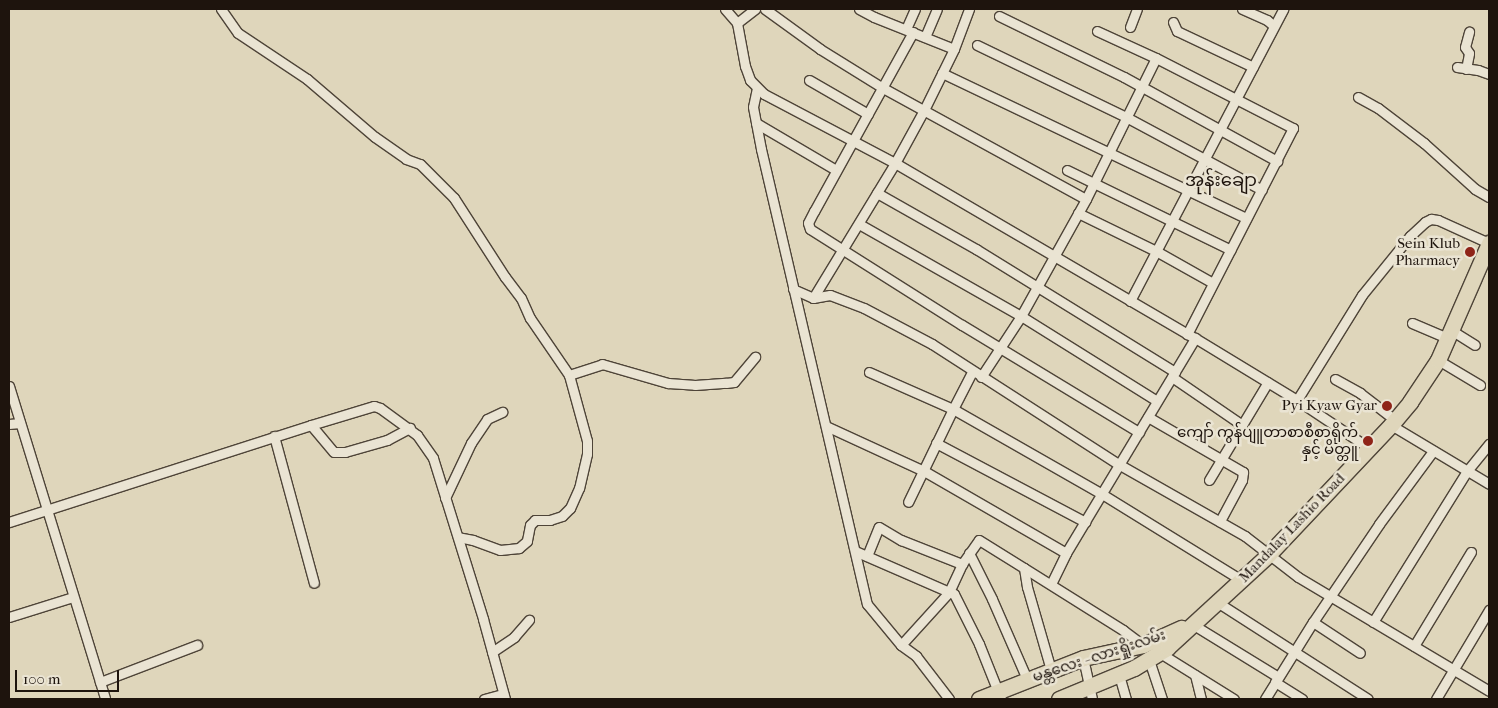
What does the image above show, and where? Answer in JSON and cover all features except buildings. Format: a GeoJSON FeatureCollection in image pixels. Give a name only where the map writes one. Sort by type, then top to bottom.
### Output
{"type":"FeatureCollection","features":[{"type":"Feature","properties":{"kind":"highway","name":"Mandalay Lashio Road"},"geometry":{"type":"LineString","coordinates":[[1191,624],[1268,555],[1410,402],[1438,360],[1489,243]]}},
{"type":"Feature","properties":{"kind":"highway","name":"မန္တလေး - လားရှိုးလမ်း"},"geometry":{"type":"LineString","coordinates":[[979,699],[1000,695],[1027,679],[1083,658],[1143,645],[1191,624]]}},
{"type":"Feature","properties":{"kind":"highway","name":"မန္တလေး - လားရှိုးလမ်း"},"geometry":{"type":"LineString","coordinates":[[1059,699],[1090,694],[1119,675],[1155,657],[1191,624]]}},
{"type":"Feature","properties":{"kind":"street"},"geometry":{"type":"LineString","coordinates":[[220,9],[238,33],[307,79],[375,138],[406,158],[420,164],[454,198],[505,277],[521,298],[530,318],[569,375],[587,441],[587,454],[579,488],[570,508],[562,516],[550,520],[536,520],[530,525],[527,541],[519,548],[500,550],[473,540],[458,537]]}},
{"type":"Feature","properties":{"kind":"street"},"geometry":{"type":"LineString","coordinates":[[725,9],[738,23],[745,66],[757,88],[764,94],[895,163],[1191,336],[1297,400],[1369,448]]}},
{"type":"Feature","properties":{"kind":"street"},"geometry":{"type":"LineString","coordinates":[[738,23],[755,9]]}},
{"type":"Feature","properties":{"kind":"street"},"geometry":{"type":"LineString","coordinates":[[765,9],[820,49],[883,88],[1086,199]]}},
{"type":"Feature","properties":{"kind":"street"},"geometry":{"type":"LineString","coordinates":[[859,9],[954,49]]}},
{"type":"Feature","properties":{"kind":"street"},"geometry":{"type":"LineString","coordinates":[[915,9],[909,31],[883,88],[852,140],[808,223],[810,229],[1139,432]]}},
{"type":"Feature","properties":{"kind":"street"},"geometry":{"type":"LineString","coordinates":[[925,37],[936,9]]}},
{"type":"Feature","properties":{"kind":"street"},"geometry":{"type":"LineString","coordinates":[[812,298],[843,251],[924,110],[954,49],[969,9]]}},
{"type":"Feature","properties":{"kind":"street"},"geometry":{"type":"LineString","coordinates":[[1130,27],[1137,9]]}},
{"type":"Feature","properties":{"kind":"street"},"geometry":{"type":"LineString","coordinates":[[1242,9],[1267,20],[1274,26]]}},
{"type":"Feature","properties":{"kind":"street"},"geometry":{"type":"LineString","coordinates":[[1130,302],[1283,9]]}},
{"type":"Feature","properties":{"kind":"street"},"geometry":{"type":"LineString","coordinates":[[1000,16],[1142,87],[1278,161]]}},
{"type":"Feature","properties":{"kind":"street"},"geometry":{"type":"LineString","coordinates":[[1173,22],[1177,32],[1252,67]]}},
{"type":"Feature","properties":{"kind":"street"},"geometry":{"type":"LineString","coordinates":[[1051,584],[1066,552],[1173,374],[1213,283],[1278,161],[1293,128],[1156,58],[1097,31]]}},
{"type":"Feature","properties":{"kind":"street"},"geometry":{"type":"LineString","coordinates":[[1469,32],[1464,47],[1469,53],[1462,68],[1478,70],[1489,74]]}},
{"type":"Feature","properties":{"kind":"street"},"geometry":{"type":"LineString","coordinates":[[977,45],[1126,117],[1262,190]]}},
{"type":"Feature","properties":{"kind":"street"},"geometry":{"type":"LineString","coordinates":[[981,377],[1038,287],[1094,184],[1156,58]]}},
{"type":"Feature","properties":{"kind":"street"},"geometry":{"type":"LineString","coordinates":[[942,73],[1246,218]]}},
{"type":"Feature","properties":{"kind":"street"},"geometry":{"type":"LineString","coordinates":[[809,80],[868,114]]}},
{"type":"Feature","properties":{"kind":"street"},"geometry":{"type":"LineString","coordinates":[[757,88],[753,107],[756,123],[866,604],[901,645],[916,656],[949,699]]}},
{"type":"Feature","properties":{"kind":"street"},"geometry":{"type":"LineString","coordinates":[[1358,97],[1378,108],[1424,143],[1462,178],[1489,197]]}},
{"type":"Feature","properties":{"kind":"street"},"geometry":{"type":"LineString","coordinates":[[756,123],[836,170]]}},
{"type":"Feature","properties":{"kind":"street"},"geometry":{"type":"LineString","coordinates":[[1067,170],[1231,250]]}},
{"type":"Feature","properties":{"kind":"street"},"geometry":{"type":"LineString","coordinates":[[877,193],[976,249],[1038,287],[1173,374],[1242,425]]}},
{"type":"Feature","properties":{"kind":"street"},"geometry":{"type":"LineString","coordinates":[[1078,212],[1156,251],[1213,283]]}},
{"type":"Feature","properties":{"kind":"street"},"geometry":{"type":"LineString","coordinates":[[1297,400],[1362,295],[1410,236],[1425,222],[1430,219],[1438,220],[1489,243]]}},
{"type":"Feature","properties":{"kind":"street"},"geometry":{"type":"LineString","coordinates":[[859,224],[1021,316],[1157,401]]}},
{"type":"Feature","properties":{"kind":"street"},"geometry":{"type":"LineString","coordinates":[[793,289],[812,298],[830,294],[864,308],[932,344],[972,372],[1120,465],[1245,536],[1298,578],[1489,691]]}},
{"type":"Feature","properties":{"kind":"street"},"geometry":{"type":"LineString","coordinates":[[1412,323],[1450,334],[1475,345]]}},
{"type":"Feature","properties":{"kind":"street"},"geometry":{"type":"LineString","coordinates":[[569,375],[602,364],[668,383],[695,385],[726,383],[734,382],[755,357]]}},
{"type":"Feature","properties":{"kind":"street"},"geometry":{"type":"LineString","coordinates":[[1438,360],[1480,385]]}},
{"type":"Feature","properties":{"kind":"street"},"geometry":{"type":"LineString","coordinates":[[868,372],[953,409],[1102,494],[1241,580]]}},
{"type":"Feature","properties":{"kind":"street"},"geometry":{"type":"LineString","coordinates":[[908,502],[972,372]]}},
{"type":"Feature","properties":{"kind":"street"},"geometry":{"type":"LineString","coordinates":[[1335,379],[1360,393],[1393,422],[1433,451],[1489,484]]}},
{"type":"Feature","properties":{"kind":"street"},"geometry":{"type":"LineString","coordinates":[[1209,480],[1268,382]]}},
{"type":"Feature","properties":{"kind":"street"},"geometry":{"type":"LineString","coordinates":[[9,386],[105,699]]}},
{"type":"Feature","properties":{"kind":"street"},"geometry":{"type":"LineString","coordinates":[[9,522],[274,436],[374,406],[410,428],[426,446],[433,458],[504,697],[484,699]]}},
{"type":"Feature","properties":{"kind":"street"},"geometry":{"type":"LineString","coordinates":[[445,498],[471,443],[487,420],[502,412]]}},
{"type":"Feature","properties":{"kind":"street"},"geometry":{"type":"LineString","coordinates":[[1148,417],[1220,461],[1243,472],[1242,480],[1220,521]]}},
{"type":"Feature","properties":{"kind":"street"},"geometry":{"type":"LineString","coordinates":[[9,424],[20,423]]}},
{"type":"Feature","properties":{"kind":"street"},"geometry":{"type":"LineString","coordinates":[[311,425],[334,452],[345,452],[387,440],[410,428]]}},
{"type":"Feature","properties":{"kind":"street"},"geometry":{"type":"LineString","coordinates":[[826,426],[924,472],[1066,552]]}},
{"type":"Feature","properties":{"kind":"street"},"geometry":{"type":"LineString","coordinates":[[274,436],[314,583]]}},
{"type":"Feature","properties":{"kind":"street"},"geometry":{"type":"LineString","coordinates":[[936,443],[1085,522]]}},
{"type":"Feature","properties":{"kind":"street"},"geometry":{"type":"LineString","coordinates":[[1373,622],[1467,471],[1489,444]]}},
{"type":"Feature","properties":{"kind":"street"},"geometry":{"type":"LineString","coordinates":[[1265,699],[1294,651],[1379,524],[1433,451]]}},
{"type":"Feature","properties":{"kind":"street"},"geometry":{"type":"LineString","coordinates":[[867,556],[879,527],[901,540],[962,564]]}},
{"type":"Feature","properties":{"kind":"street"},"geometry":{"type":"LineString","coordinates":[[901,645],[950,592],[962,564],[979,540],[1124,630],[1143,645]]}},
{"type":"Feature","properties":{"kind":"street"},"geometry":{"type":"LineString","coordinates":[[855,551],[954,594],[979,644],[1000,695]]}},
{"type":"Feature","properties":{"kind":"street"},"geometry":{"type":"LineString","coordinates":[[1414,646],[1471,552]]}},
{"type":"Feature","properties":{"kind":"street"},"geometry":{"type":"LineString","coordinates":[[969,553],[992,599],[1027,679]]}},
{"type":"Feature","properties":{"kind":"street"},"geometry":{"type":"LineString","coordinates":[[1024,568],[1027,587],[1051,670]]}},
{"type":"Feature","properties":{"kind":"street"},"geometry":{"type":"LineString","coordinates":[[9,617],[74,597]]}},
{"type":"Feature","properties":{"kind":"street"},"geometry":{"type":"LineString","coordinates":[[1217,602],[1368,699]]}},
{"type":"Feature","properties":{"kind":"street"},"geometry":{"type":"LineString","coordinates":[[1436,699],[1489,610]]}},
{"type":"Feature","properties":{"kind":"street"},"geometry":{"type":"LineString","coordinates":[[492,652],[514,637],[529,620]]}},
{"type":"Feature","properties":{"kind":"street"},"geometry":{"type":"LineString","coordinates":[[1313,622],[1360,653]]}},
{"type":"Feature","properties":{"kind":"street"},"geometry":{"type":"LineString","coordinates":[[1191,624],[1302,699]]}},
{"type":"Feature","properties":{"kind":"street"},"geometry":{"type":"LineString","coordinates":[[100,682],[197,645]]}},
{"type":"Feature","properties":{"kind":"street"},"geometry":{"type":"LineString","coordinates":[[1155,657],[1195,676],[1234,699]]}},
{"type":"Feature","properties":{"kind":"street"},"geometry":{"type":"LineString","coordinates":[[1155,657],[1162,699]]}},
{"type":"Feature","properties":{"kind":"street"},"geometry":{"type":"LineString","coordinates":[[1083,658],[1090,694]]}},
{"type":"Feature","properties":{"kind":"street"},"geometry":{"type":"LineString","coordinates":[[1119,675],[1126,699]]}},
{"type":"Feature","properties":{"kind":"street"},"geometry":{"type":"LineString","coordinates":[[1195,676],[1201,699]]}},
{"type":"Feature","properties":{"kind":"place","name":"Sein Klub Pharmacy"},"geometry":{"type":"Point","coordinates":[1470,252]}},
{"type":"Feature","properties":{"kind":"place","name":"Pyi Kyaw Gyar"},"geometry":{"type":"Point","coordinates":[1387,406]}},
{"type":"Feature","properties":{"kind":"place","name":"ကျော် ကွန်ပျူတာစာစီစာရိုက် နှင့် မိတ္တူ"},"geometry":{"type":"Point","coordinates":[1368,441]}},
{"type":"Feature","properties":{"kind":"district","name":"အုန်းချော"},"geometry":{"type":"Point","coordinates":[1221,181]}}]}
